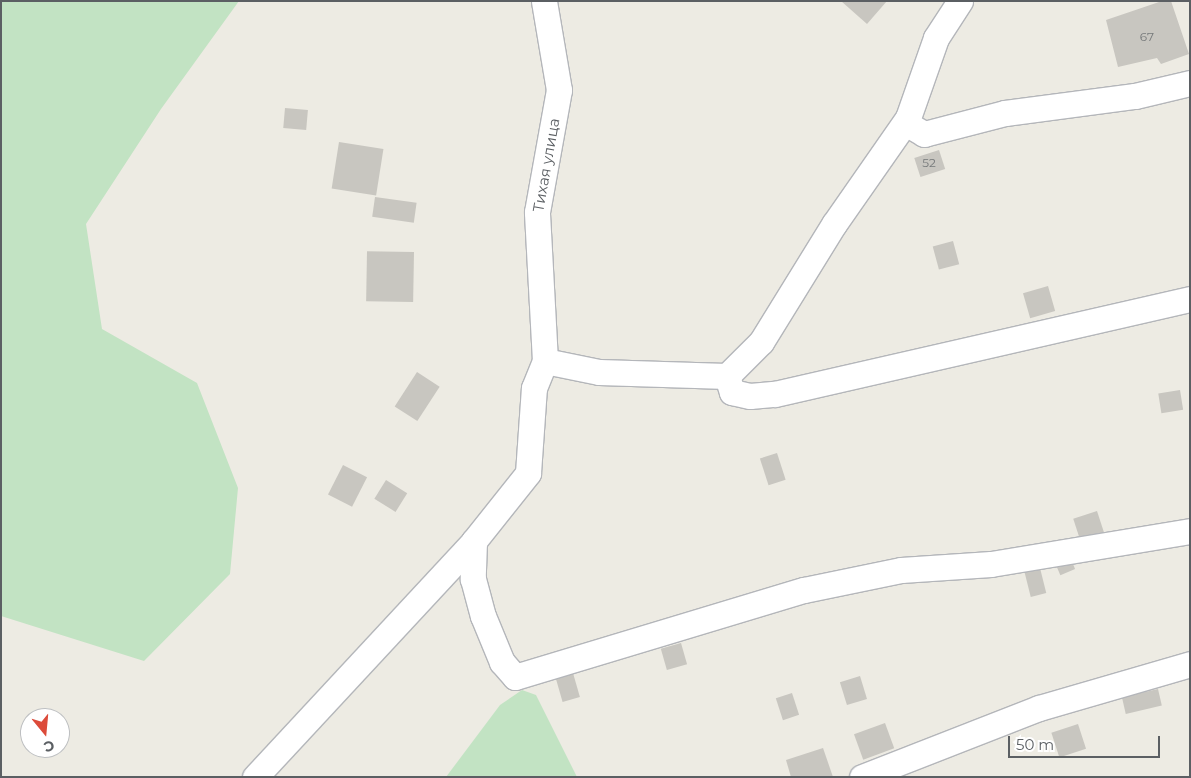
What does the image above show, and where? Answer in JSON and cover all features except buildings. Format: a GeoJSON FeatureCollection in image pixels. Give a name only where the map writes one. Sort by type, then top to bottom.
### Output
{"type":"FeatureCollection","features":[{"type":"Feature","properties":{"kind":"street","name":"Тихая улица"},"geometry":{"type":"LineString","coordinates":[[544,1],[559,90],[537,212],[545,361]]}},
{"type":"Feature","properties":{"kind":"street"},"geometry":{"type":"LineString","coordinates":[[960,1],[936,38],[908,118],[907,124],[924,134],[1005,113],[1135,96],[1190,83]]}},
{"type":"Feature","properties":{"kind":"street"},"geometry":{"type":"LineString","coordinates":[[255,777],[474,540],[528,473],[532,396],[545,361],[599,372],[727,376],[761,342],[834,224],[908,118]]}},
{"type":"Feature","properties":{"kind":"street"},"geometry":{"type":"LineString","coordinates":[[727,376],[728,387],[738,395],[775,394],[1190,299]]}},
{"type":"Feature","properties":{"kind":"street"},"geometry":{"type":"LineString","coordinates":[[474,540],[474,579],[483,616],[502,662],[515,677],[804,590],[901,570],[991,564],[1190,530]]}},
{"type":"Feature","properties":{"kind":"street"},"geometry":{"type":"LineString","coordinates":[[862,777],[1039,708],[1190,664]]}},
{"type":"Feature","properties":{"kind":"green space"},"geometry":{"type":"Polygon","coordinates":[[[1,1],[239,1],[161,109],[86,224],[102,329],[197,383],[238,488],[230,574],[144,661],[1,616],[1,1]]]}},
{"type":"Feature","properties":{"kind":"green space"},"geometry":{"type":"Polygon","coordinates":[[[522,690],[536,695],[577,777],[446,777],[500,705],[522,690]]]}}]}
